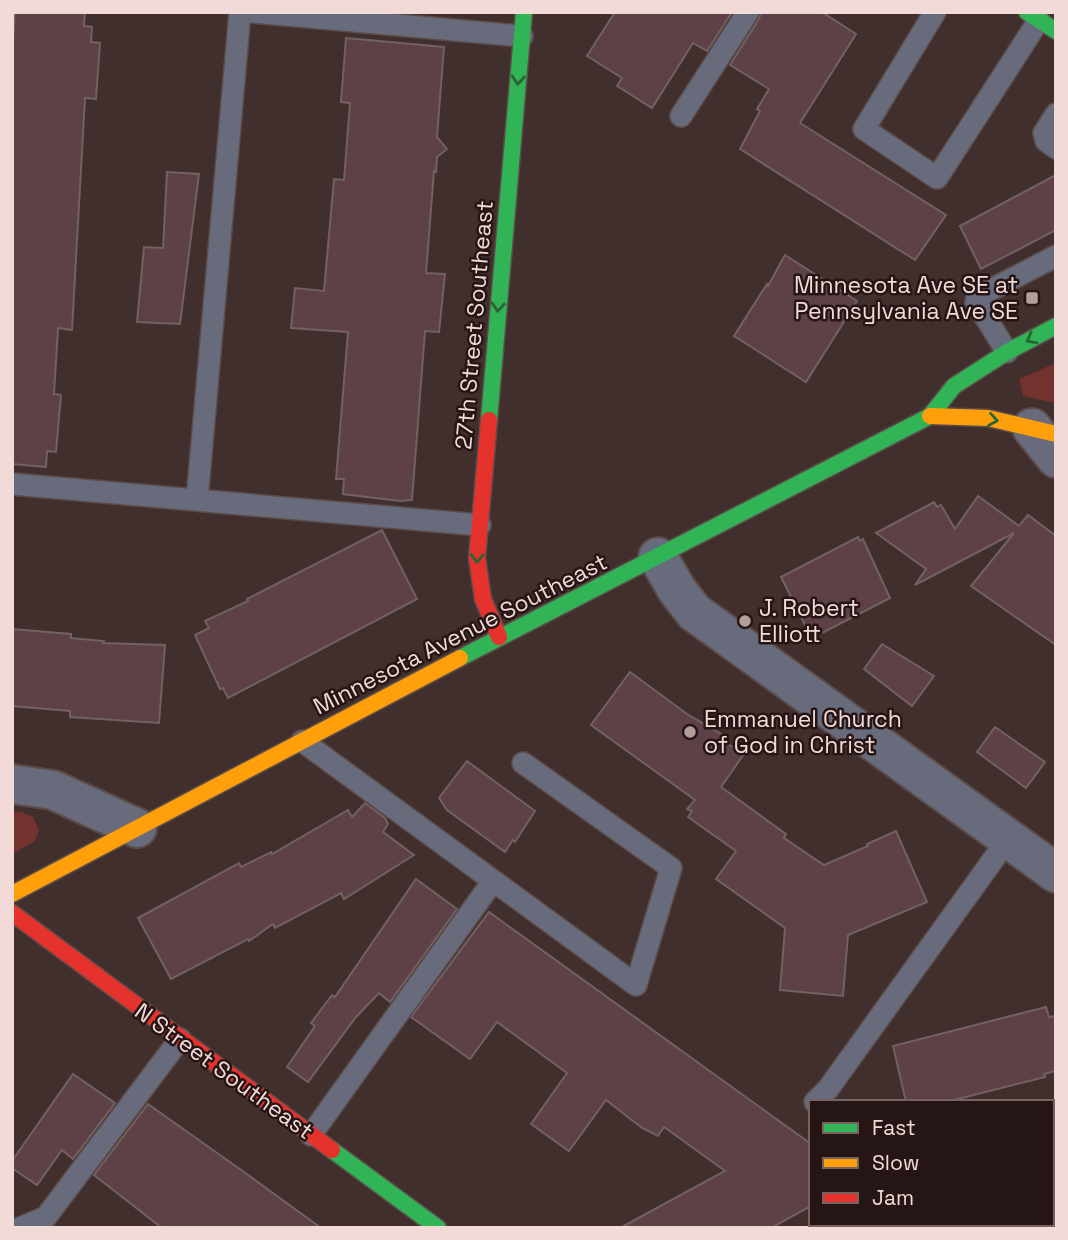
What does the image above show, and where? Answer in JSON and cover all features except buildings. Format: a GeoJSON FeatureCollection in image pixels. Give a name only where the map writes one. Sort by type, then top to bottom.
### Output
{"type":"FeatureCollection","features":[{"type":"Feature","properties":{"kind":"main road","name":"27th Street Southeast"},"geometry":{"type":"LineString","coordinates":[[499,638],[479,589],[477,558],[524,12]]}},
{"type":"Feature","properties":{"kind":"main road","name":"Minnesota Avenue Southeast"},"geometry":{"type":"LineString","coordinates":[[12,894],[499,638],[930,416],[954,386],[1007,352],[1056,326]]}},
{"type":"Feature","properties":{"kind":"main road","name":"Minnesota Avenue Southeast"},"geometry":{"type":"LineString","coordinates":[[930,416],[988,418],[1044,431]]}},
{"type":"Feature","properties":{"kind":"main road","name":"N Street Southeast"},"geometry":{"type":"LineString","coordinates":[[12,913],[438,1228]]}},
{"type":"Feature","properties":{"kind":"street"},"geometry":{"type":"LineString","coordinates":[[1044,431],[1056,458]]}},
{"type":"Feature","properties":{"kind":"street"},"geometry":{"type":"LineString","coordinates":[[657,557],[694,612],[1056,873]]}},
{"type":"Feature","properties":{"kind":"street"},"geometry":{"type":"LineString","coordinates":[[12,784],[53,790],[137,828]]}},
{"type":"Feature","properties":{"kind":"lane"},"geometry":{"type":"LineString","coordinates":[[197,500],[240,12]]}},
{"type":"Feature","properties":{"kind":"lane"},"geometry":{"type":"LineString","coordinates":[[252,12],[522,36]]}},
{"type":"Feature","properties":{"kind":"lane"},"geometry":{"type":"LineString","coordinates":[[681,116],[748,12]]}},
{"type":"Feature","properties":{"kind":"lane"},"geometry":{"type":"LineString","coordinates":[[935,12],[864,129],[937,178],[1041,21]]}},
{"type":"Feature","properties":{"kind":"lane"},"geometry":{"type":"LineString","coordinates":[[1056,114],[1044,133],[1046,141],[1056,148]]}},
{"type":"Feature","properties":{"kind":"lane"},"geometry":{"type":"LineString","coordinates":[[1007,352],[976,302],[977,297],[1056,256]]}},
{"type":"Feature","properties":{"kind":"lane"},"geometry":{"type":"LineString","coordinates":[[12,484],[480,525]]}},
{"type":"Feature","properties":{"kind":"lane"},"geometry":{"type":"LineString","coordinates":[[302,741],[636,985],[671,868],[523,763]]}},
{"type":"Feature","properties":{"kind":"lane"},"geometry":{"type":"LineString","coordinates":[[817,1100],[828,1089],[1008,839]]}},
{"type":"Feature","properties":{"kind":"lane"},"geometry":{"type":"LineString","coordinates":[[311,1135],[493,881]]}},
{"type":"Feature","properties":{"kind":"lane"},"geometry":{"type":"LineString","coordinates":[[20,1228],[46,1217],[180,1039]]}},
{"type":"Feature","properties":{"kind":"shaded area"},"geometry":{"type":"Polygon","coordinates":[[[1056,363],[1056,403],[1023,396],[1019,379],[1056,363]]]}},
{"type":"Feature","properties":{"kind":"shaded area"},"geometry":{"type":"Polygon","coordinates":[[[12,812],[22,812],[33,817],[39,830],[35,841],[12,854],[12,812]]]}},
{"type":"Feature","properties":{"kind":"traffic: fast"},"geometry":{"type":"LineString","coordinates":[[489,420],[524,12]]}},
{"type":"Feature","properties":{"kind":"traffic: fast"},"geometry":{"type":"LineString","coordinates":[[1027,12],[1056,31]]}},
{"type":"Feature","properties":{"kind":"traffic: fast"},"geometry":{"type":"LineString","coordinates":[[460,658],[930,416],[954,386],[1007,352],[1056,326]]}},
{"type":"Feature","properties":{"kind":"traffic: fast"},"geometry":{"type":"LineString","coordinates":[[332,1150],[438,1228]]}},
{"type":"Feature","properties":{"kind":"traffic: slow"},"geometry":{"type":"LineString","coordinates":[[930,416],[988,418],[1056,434]]}},
{"type":"Feature","properties":{"kind":"traffic: slow"},"geometry":{"type":"LineString","coordinates":[[12,894],[460,658]]}},
{"type":"Feature","properties":{"kind":"traffic: jam"},"geometry":{"type":"LineString","coordinates":[[489,420],[477,558],[483,599],[499,637]]}},
{"type":"Feature","properties":{"kind":"traffic: jam"},"geometry":{"type":"LineString","coordinates":[[12,913],[332,1150]]}},
{"type":"Feature","properties":{"kind":"place","name":"Minnesota Ave SE at Pennsylvania Ave SE"},"geometry":{"type":"Point","coordinates":[1032,298]}},
{"type":"Feature","properties":{"kind":"place","name":"J. Robert Elliott"},"geometry":{"type":"Point","coordinates":[745,621]}},
{"type":"Feature","properties":{"kind":"place","name":"Emmanuel Church of God in Christ"},"geometry":{"type":"Point","coordinates":[690,732]}}]}
